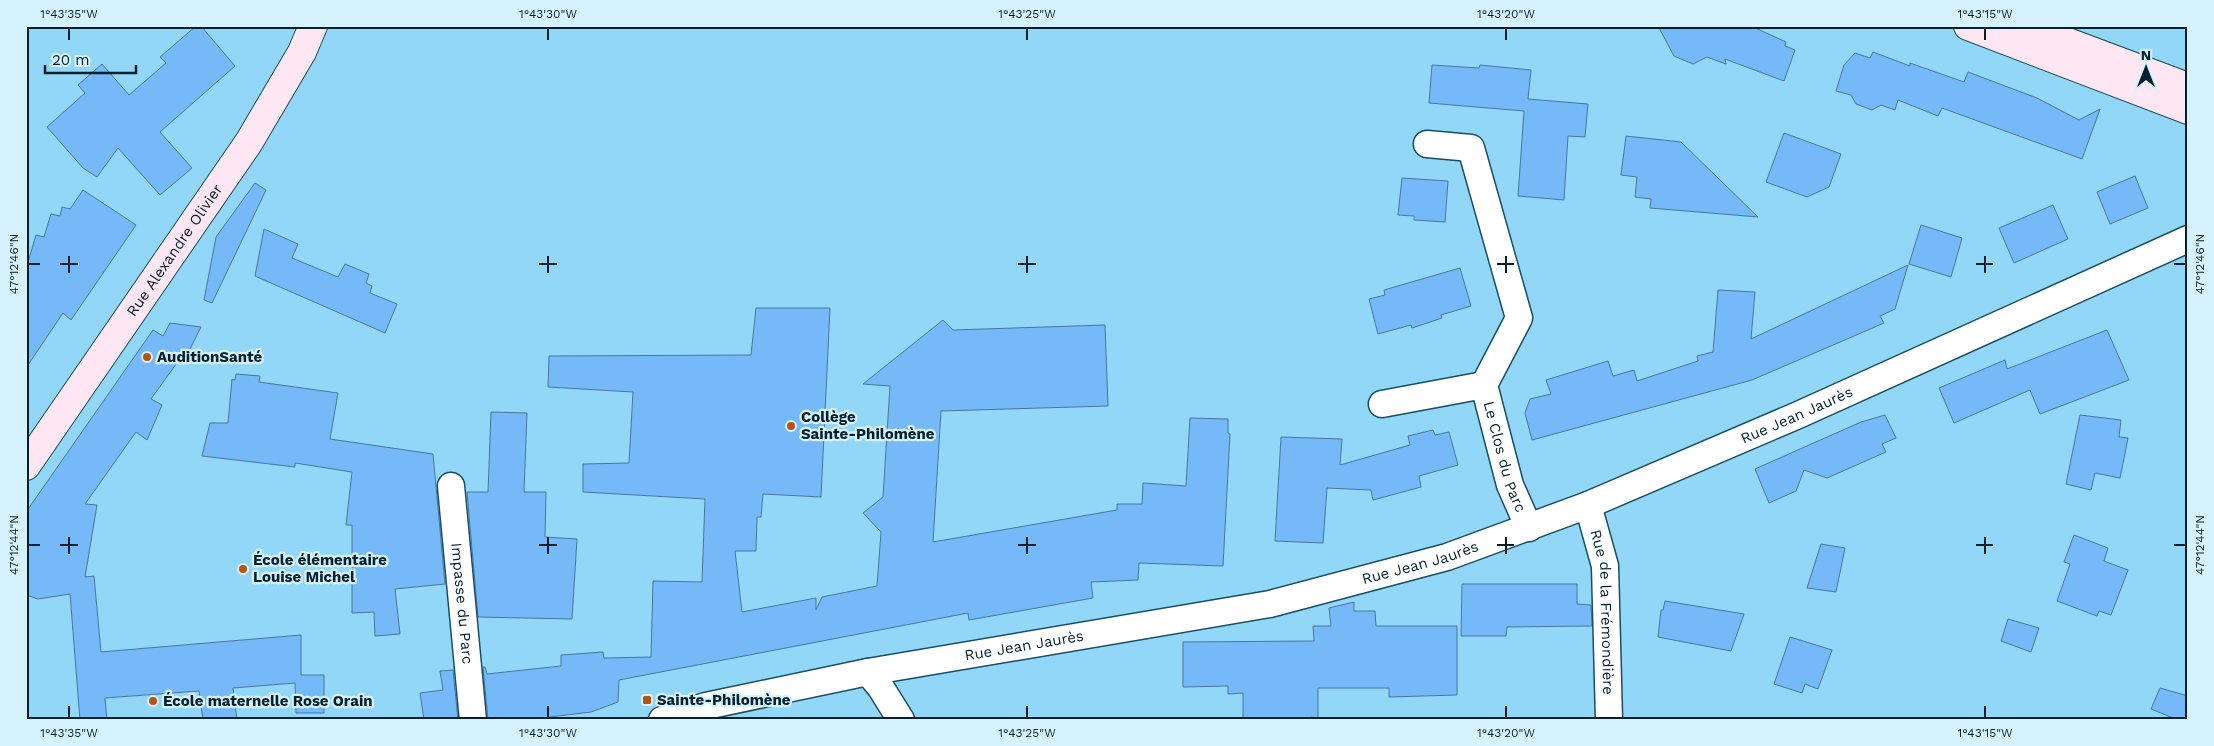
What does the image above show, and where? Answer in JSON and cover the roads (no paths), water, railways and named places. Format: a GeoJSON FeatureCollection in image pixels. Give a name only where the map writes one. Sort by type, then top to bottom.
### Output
{"type":"FeatureCollection","features":[{"type":"Feature","properties":{"kind":"street","name":"Rue Alexandre Olivier"},"geometry":{"type":"LineString","coordinates":[[26,466],[250,142],[302,52],[313,26]]}},
{"type":"Feature","properties":{"kind":"street"},"geometry":{"type":"LineString","coordinates":[[1968,26],[2188,110]]}},
{"type":"Feature","properties":{"kind":"street"},"geometry":{"type":"LineString","coordinates":[[2025,26],[2188,87]]}},
{"type":"Feature","properties":{"kind":"street","name":"Le Clos du Parc"},"geometry":{"type":"LineString","coordinates":[[1428,144],[1471,148],[1519,318],[1484,385],[1510,485],[1529,528]]}},
{"type":"Feature","properties":{"kind":"street","name":"Rue Jean Jaurès"},"geometry":{"type":"LineString","coordinates":[[662,720],[706,706],[868,672],[1270,604],[1448,557],[1588,505],[1805,412],[2188,239]]}},
{"type":"Feature","properties":{"kind":"street","name":"Le Clos du Parc"},"geometry":{"type":"LineString","coordinates":[[1382,404],[1484,385]]}},
{"type":"Feature","properties":{"kind":"street","name":"Impasse du Parc"},"geometry":{"type":"LineString","coordinates":[[452,486],[474,720]]}},
{"type":"Feature","properties":{"kind":"street","name":"Rue de la Frémondière"},"geometry":{"type":"LineString","coordinates":[[1588,505],[1605,566],[1609,720]]}},
{"type":"Feature","properties":{"kind":"street"},"geometry":{"type":"LineString","coordinates":[[868,672],[881,688],[901,720]]}},
{"type":"Feature","properties":{"kind":"place","name":"AuditionSanté"},"geometry":{"type":"Point","coordinates":[147,357]}},
{"type":"Feature","properties":{"kind":"place","name":"Collège Sainte-Philomène"},"geometry":{"type":"Point","coordinates":[791,426]}},
{"type":"Feature","properties":{"kind":"place","name":"École élémentaire Louise Michel"},"geometry":{"type":"Point","coordinates":[243,569]}},
{"type":"Feature","properties":{"kind":"place","name":"Sainte-Philomène"},"geometry":{"type":"Point","coordinates":[647,700]}},
{"type":"Feature","properties":{"kind":"place","name":"École maternelle Rose Orain"},"geometry":{"type":"Point","coordinates":[153,701]}}]}
